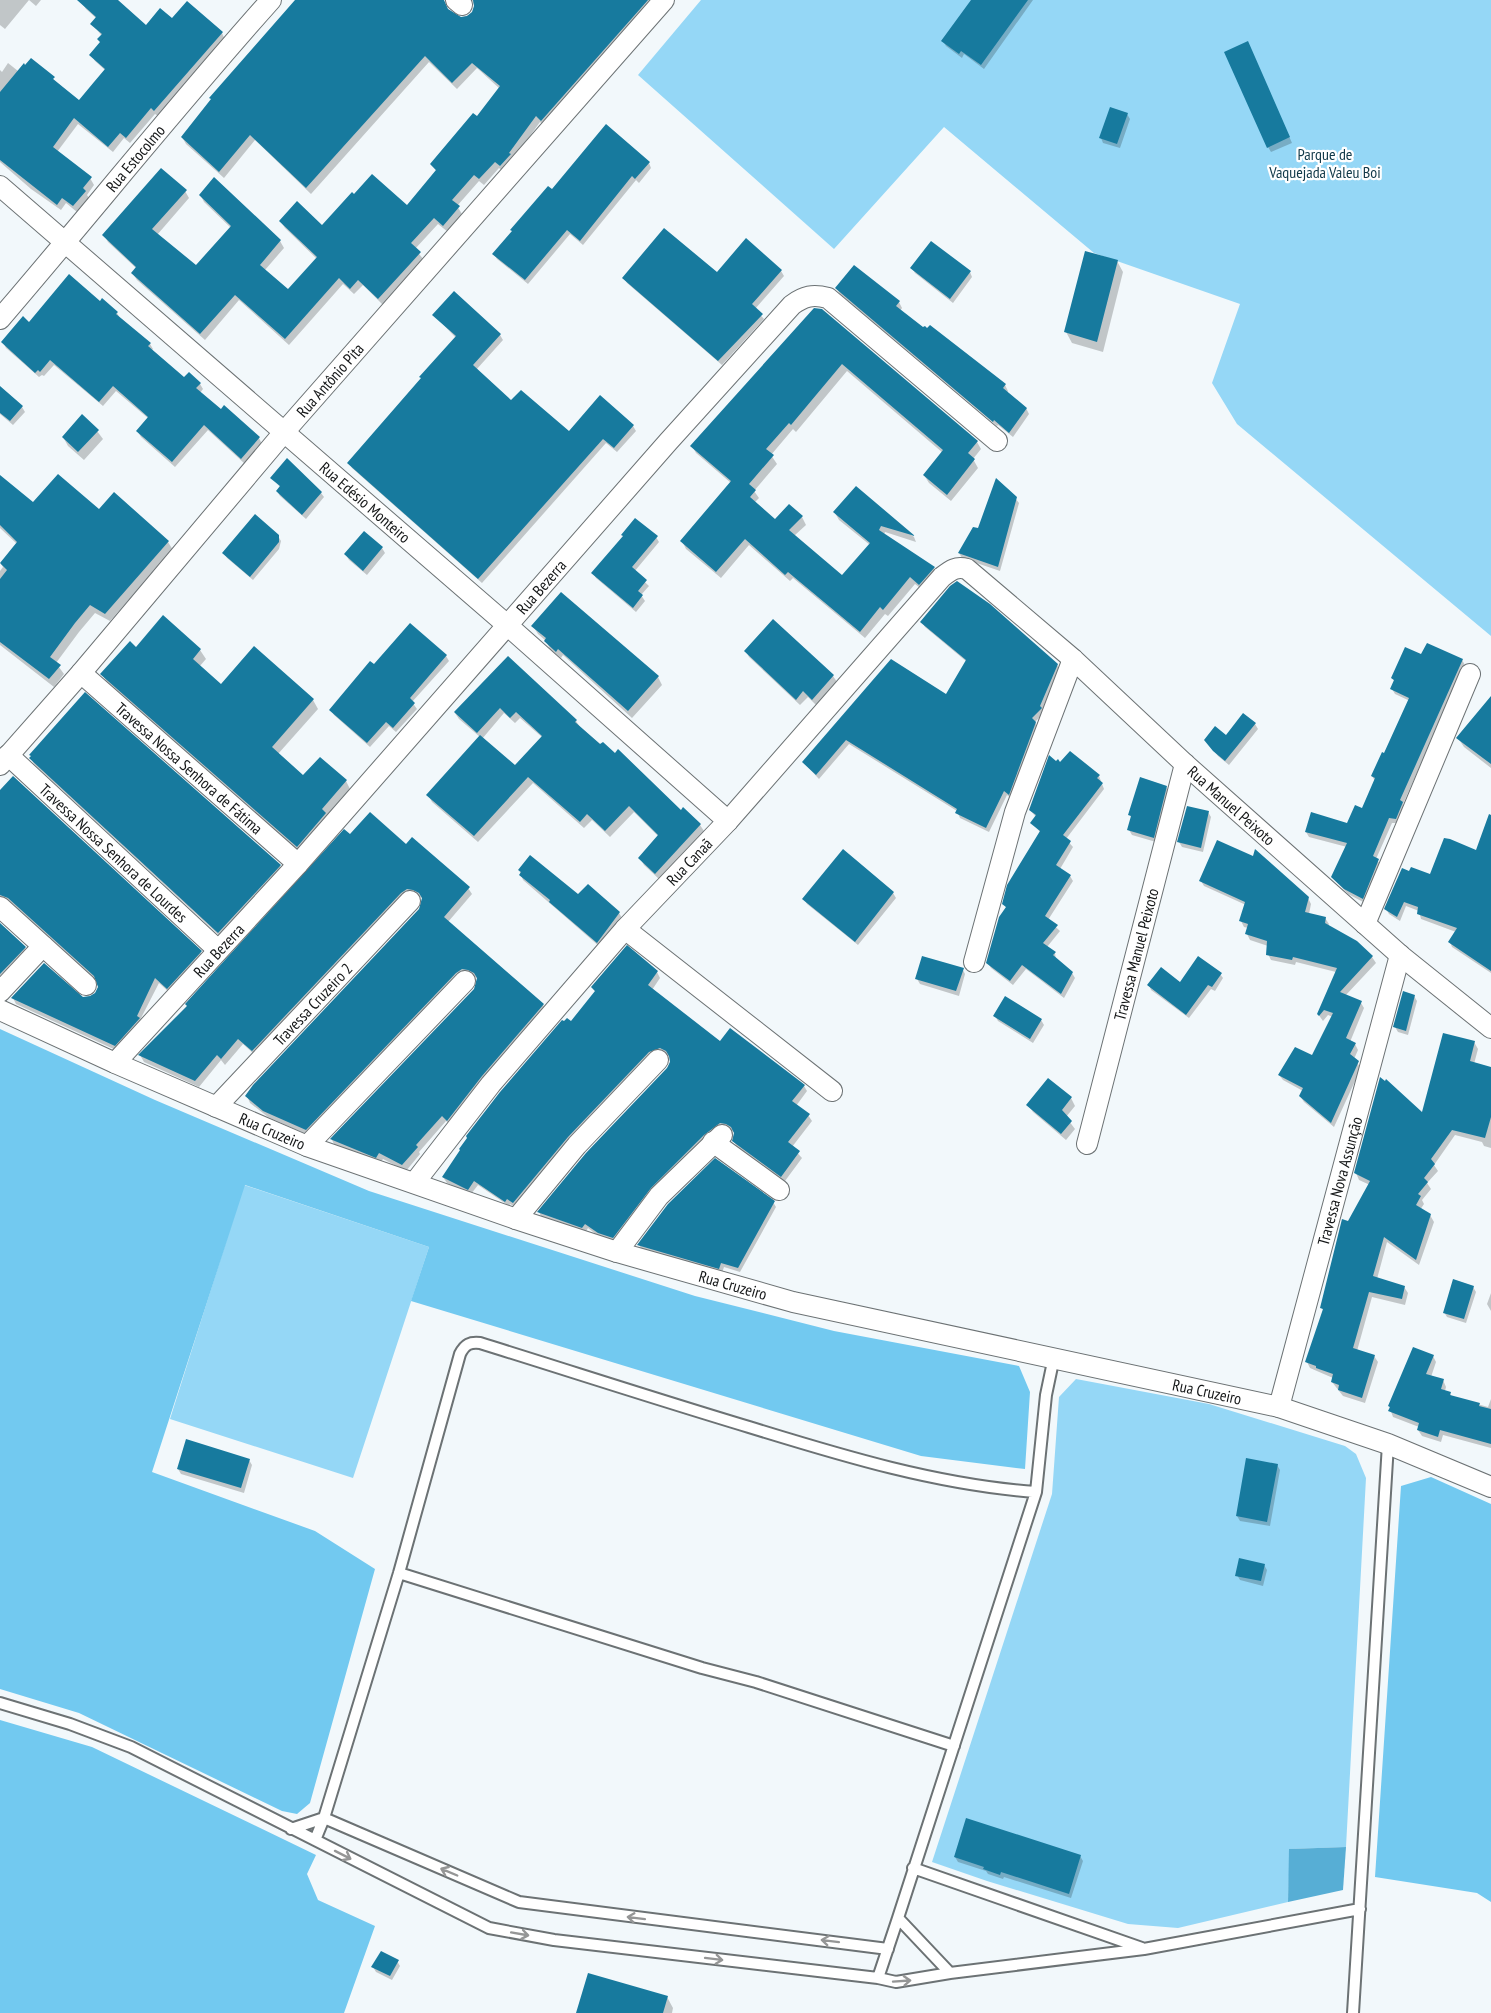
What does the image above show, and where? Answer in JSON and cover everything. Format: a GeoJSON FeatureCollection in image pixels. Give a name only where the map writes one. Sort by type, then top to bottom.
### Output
{"type":"FeatureCollection","features":[{"type":"Feature","properties":{"kind":"street","name":"Rua Estocolmo"},"geometry":{"type":"LineString","coordinates":[[0,319],[190,91],[271,0]]}},
{"type":"Feature","properties":{"kind":"street","name":"Rua Antônio Pita"},"geometry":{"type":"LineString","coordinates":[[4,760],[81,673],[285,431],[664,0]]}},
{"type":"Feature","properties":{"kind":"street","name":"Rua Edésio Monteiro"},"geometry":{"type":"LineString","coordinates":[[0,186],[285,431],[728,821]]}},
{"type":"Feature","properties":{"kind":"street","name":"Rua Bezerra"},"geometry":{"type":"LineString","coordinates":[[115,1063],[298,864],[668,442],[792,305],[809,295],[828,298],[998,441]]}},
{"type":"Feature","properties":{"kind":"street","name":"Rua Canaã"},"geometry":{"type":"LineString","coordinates":[[415,1182],[491,1084],[625,929],[728,821],[942,576],[960,567],[968,569],[977,578]]}},
{"type":"Feature","properties":{"kind":"street","name":"Rua Manuel Peixoto"},"geometry":{"type":"LineString","coordinates":[[977,578],[1072,659],[1185,764],[1400,955],[1491,1029]]}},
{"type":"Feature","properties":{"kind":"street"},"geometry":{"type":"LineString","coordinates":[[974,962],[1015,812],[1072,659]]}},
{"type":"Feature","properties":{"kind":"street","name":"Travessa Nossa Senhora de Fátima"},"geometry":{"type":"LineString","coordinates":[[81,673],[298,864]]}},
{"type":"Feature","properties":{"kind":"street"},"geometry":{"type":"LineString","coordinates":[[1365,924],[1470,674]]}},
{"type":"Feature","properties":{"kind":"street","name":"Travessa Nossa Senhora de Lourdes"},"geometry":{"type":"LineString","coordinates":[[4,760],[218,950]]}},
{"type":"Feature","properties":{"kind":"street","name":"Travessa Manuel Peixoto"},"geometry":{"type":"LineString","coordinates":[[1087,1144],[1185,764]]}},
{"type":"Feature","properties":{"kind":"street","name":"Travessa Cruzeiro 2"},"geometry":{"type":"LineString","coordinates":[[216,1107],[410,901]]}},
{"type":"Feature","properties":{"kind":"street"},"geometry":{"type":"LineString","coordinates":[[0,907],[86,985]]}},
{"type":"Feature","properties":{"kind":"street"},"geometry":{"type":"LineString","coordinates":[[625,929],[832,1091]]}},
{"type":"Feature","properties":{"kind":"street"},"geometry":{"type":"LineString","coordinates":[[0,992],[43,946]]}},
{"type":"Feature","properties":{"kind":"street","name":"Travessa Nova Assunção"},"geometry":{"type":"LineString","coordinates":[[1280,1407],[1400,955]]}},
{"type":"Feature","properties":{"kind":"street"},"geometry":{"type":"LineString","coordinates":[[307,1146],[465,981]]}},
{"type":"Feature","properties":{"kind":"street","name":"Rua Cruzeiro"},"geometry":{"type":"LineString","coordinates":[[0,1010],[115,1063],[307,1146],[415,1182],[516,1220],[616,1252],[793,1302],[1280,1407],[1388,1444],[1491,1486]]}},
{"type":"Feature","properties":{"kind":"street"},"geometry":{"type":"LineString","coordinates":[[516,1220],[577,1145],[658,1060]]}},
{"type":"Feature","properties":{"kind":"street"},"geometry":{"type":"LineString","coordinates":[[616,1252],[659,1196],[717,1139],[779,1190]]}},
{"type":"Feature","properties":{"kind":"lane"},"geometry":{"type":"LineString","coordinates":[[315,1840],[324,1818],[399,1573],[460,1354],[464,1346],[472,1342],[480,1342],[828,1451],[938,1479],[991,1489],[1036,1492]]}},
{"type":"Feature","properties":{"kind":"lane"},"geometry":{"type":"LineString","coordinates":[[878,1978],[1036,1492],[1046,1395],[1054,1357]]}},
{"type":"Feature","properties":{"kind":"lane"},"geometry":{"type":"LineString","coordinates":[[1353,2013],[1388,1444]]}},
{"type":"Feature","properties":{"kind":"lane"},"geometry":{"type":"LineString","coordinates":[[399,1573],[702,1668],[756,1682],[954,1746]]}},
{"type":"Feature","properties":{"kind":"lane"},"geometry":{"type":"LineString","coordinates":[[0,1703],[70,1724],[131,1747],[489,1928],[554,1940],[896,1982],[1144,1949],[1360,1909]]}},
{"type":"Feature","properties":{"kind":"lane"},"geometry":{"type":"LineString","coordinates":[[291,1829],[324,1818],[519,1902],[888,1949]]}},
{"type":"Feature","properties":{"kind":"lane"},"geometry":{"type":"LineString","coordinates":[[913,1868],[1144,1949]]}},
{"type":"Feature","properties":{"kind":"lane"},"geometry":{"type":"LineString","coordinates":[[898,1918],[950,1973]]}},
{"type":"Feature","properties":{"kind":"green space","name":"Parque de Vaquejada Valeu Boi"},"geometry":{"type":"Polygon","coordinates":[[[701,0],[1491,0],[1491,636],[1237,424],[1212,383],[1240,304],[1094,253],[944,127],[834,249],[638,75],[701,0]]]}},
{"type":"Feature","properties":{"kind":"green space"},"geometry":{"type":"Polygon","coordinates":[[[244,1185],[429,1247],[353,1478],[170,1419],[244,1185]]]}},
{"type":"Feature","properties":{"kind":"green space"},"geometry":{"type":"Polygon","coordinates":[[[1076,1379],[1209,1404],[1345,1446],[1356,1454],[1366,1478],[1346,1847],[1290,1849],[1288,1902],[1178,1928],[1128,1924],[932,1862],[1052,1494],[1059,1397],[1076,1379]]]}},
{"type":"Feature","properties":{"kind":"shaded area"},"geometry":{"type":"Polygon","coordinates":[[[0,1029],[155,1100],[369,1191],[695,1296],[834,1331],[1019,1366],[1030,1392],[1025,1469],[921,1456],[411,1301],[429,1247],[245,1185],[152,1472],[315,1531],[375,1569],[310,1803],[297,1814],[282,1811],[79,1713],[0,1689],[0,1029]]]}},
{"type":"Feature","properties":{"kind":"shaded area"},"geometry":{"type":"Polygon","coordinates":[[[1431,1477],[1491,1504],[1491,1902],[1477,1893],[1375,1877],[1401,1486],[1431,1477]]]}},
{"type":"Feature","properties":{"kind":"shaded area"},"geometry":{"type":"Polygon","coordinates":[[[0,1720],[92,1747],[316,1855],[307,1874],[318,1900],[375,1926],[344,2013],[0,2013],[0,1720]]]}},
{"type":"Feature","properties":{"kind":"shaded area"},"geometry":{"type":"Polygon","coordinates":[[[1346,1847],[1343,1890],[1288,1902],[1289,1849],[1346,1847]]]}},
{"type":"Feature","properties":{"kind":"building"},"geometry":{"type":"Polygon","coordinates":[[[77,0],[118,0],[146,25],[160,8],[172,18],[187,1],[223,32],[154,111],[151,108],[126,138],[120,133],[108,147],[74,118],[53,147],[92,177],[83,188],[86,191],[73,206],[62,198],[57,205],[0,160],[0,92],[24,63],[25,65],[31,58],[79,100],[105,69],[89,55],[100,42],[97,39],[102,34],[90,24],[96,17],[77,0]]]}},
{"type":"Feature","properties":{"kind":"building"},"geometry":{"type":"Polygon","coordinates":[[[295,0],[444,0],[448,9],[461,17],[472,12],[473,0],[648,0],[541,121],[536,116],[509,153],[511,154],[500,166],[495,162],[479,179],[474,175],[452,200],[460,206],[443,226],[434,218],[411,243],[421,252],[378,299],[358,280],[350,289],[339,278],[285,339],[235,295],[200,334],[131,273],[136,267],[102,235],[161,168],[187,190],[152,229],[196,265],[231,226],[199,195],[214,177],[281,240],[260,265],[288,289],[317,257],[279,221],[297,201],[322,225],[372,174],[407,205],[436,170],[430,164],[473,113],[477,116],[500,86],[472,63],[452,83],[425,56],[306,188],[250,135],[219,172],[181,137],[211,99],[209,98],[295,0]]]}},
{"type":"Feature","properties":{"kind":"building"},"geometry":{"type":"Polygon","coordinates":[[[971,0],[1028,0],[981,65],[961,51],[959,54],[941,41],[971,0]]]}},
{"type":"Feature","properties":{"kind":"building"},"geometry":{"type":"Polygon","coordinates":[[[1248,41],[1290,137],[1267,148],[1224,52],[1248,41]]]}},
{"type":"Feature","properties":{"kind":"building"},"geometry":{"type":"Polygon","coordinates":[[[1110,107],[1128,113],[1117,144],[1099,138],[1110,107]]]}},
{"type":"Feature","properties":{"kind":"building"},"geometry":{"type":"Polygon","coordinates":[[[606,124],[650,162],[635,179],[632,176],[580,241],[567,230],[525,280],[492,254],[548,186],[552,189],[606,124]]]}},
{"type":"Feature","properties":{"kind":"building"},"geometry":{"type":"Polygon","coordinates":[[[664,228],[717,272],[746,238],[782,270],[752,304],[763,314],[718,361],[622,278],[664,228]]]}},
{"type":"Feature","properties":{"kind":"building"},"geometry":{"type":"Polygon","coordinates":[[[931,241],[971,271],[950,299],[910,268],[931,241]]]}},
{"type":"Feature","properties":{"kind":"building"},"geometry":{"type":"Polygon","coordinates":[[[1085,251],[1118,260],[1097,342],[1064,332],[1085,251]]]}},
{"type":"Feature","properties":{"kind":"building"},"geometry":{"type":"Polygon","coordinates":[[[854,265],[900,301],[896,306],[923,327],[927,328],[930,325],[1006,384],[1003,388],[1027,408],[1009,433],[835,288],[854,265]]]}},
{"type":"Feature","properties":{"kind":"building"},"geometry":{"type":"Polygon","coordinates":[[[69,274],[100,301],[102,298],[118,312],[116,314],[151,343],[148,346],[184,377],[189,372],[201,383],[196,388],[221,409],[224,405],[260,437],[241,459],[204,425],[172,462],[136,431],[148,417],[113,386],[99,402],[50,360],[40,372],[38,370],[35,373],[1,342],[23,316],[29,322],[69,274]]]}},
{"type":"Feature","properties":{"kind":"building"},"geometry":{"type":"Polygon","coordinates":[[[454,291],[501,334],[473,365],[511,400],[521,390],[569,431],[600,395],[634,425],[614,448],[603,439],[478,579],[347,463],[456,336],[432,315],[454,291]]]}},
{"type":"Feature","properties":{"kind":"building"},"geometry":{"type":"Polygon","coordinates":[[[814,308],[822,309],[978,441],[968,453],[975,459],[947,495],[923,475],[943,450],[842,364],[791,425],[789,423],[766,449],[774,455],[749,484],[756,490],[750,497],[775,519],[789,504],[803,516],[789,530],[842,575],[870,543],[833,512],[856,486],[915,536],[881,526],[879,530],[935,567],[919,585],[910,577],[883,610],[880,607],[860,632],[788,572],[785,575],[745,539],[716,572],[680,541],[731,481],[690,446],[814,308]]]}},
{"type":"Feature","properties":{"kind":"building"},"geometry":{"type":"Polygon","coordinates":[[[0,386],[23,406],[10,421],[0,413],[0,386]]]}},
{"type":"Feature","properties":{"kind":"building"},"geometry":{"type":"Polygon","coordinates":[[[82,414],[99,430],[78,452],[62,437],[82,414]]]}},
{"type":"Feature","properties":{"kind":"building"},"geometry":{"type":"Polygon","coordinates":[[[287,458],[322,492],[302,515],[276,491],[280,486],[270,478],[287,458]]]}},
{"type":"Feature","properties":{"kind":"building"},"geometry":{"type":"Polygon","coordinates":[[[58,474],[99,509],[114,492],[169,541],[105,614],[90,605],[50,657],[61,665],[49,679],[0,642],[0,579],[7,570],[0,563],[17,542],[0,525],[0,475],[33,502],[58,474]]]}},
{"type":"Feature","properties":{"kind":"building"},"geometry":{"type":"Polygon","coordinates":[[[996,478],[1017,497],[998,567],[958,553],[973,527],[978,528],[996,478]]]}},
{"type":"Feature","properties":{"kind":"building"},"geometry":{"type":"Polygon","coordinates":[[[255,514],[279,535],[279,542],[250,577],[222,553],[255,514]]]}},
{"type":"Feature","properties":{"kind":"building"},"geometry":{"type":"Polygon","coordinates":[[[635,518],[658,536],[632,567],[647,580],[638,591],[643,595],[633,608],[591,573],[623,536],[621,535],[635,518]]]}},
{"type":"Feature","properties":{"kind":"building"},"geometry":{"type":"Polygon","coordinates":[[[364,531],[383,547],[363,571],[344,554],[364,531]]]}},
{"type":"Feature","properties":{"kind":"building"},"geometry":{"type":"Polygon","coordinates":[[[957,581],[990,604],[1058,664],[1040,706],[1042,708],[1032,718],[1036,722],[1009,795],[1004,791],[986,828],[955,813],[957,809],[846,740],[816,775],[802,762],[891,659],[946,694],[966,660],[920,622],[950,586],[957,581]]]}},
{"type":"Feature","properties":{"kind":"building"},"geometry":{"type":"Polygon","coordinates":[[[561,592],[659,676],[628,711],[558,649],[556,652],[544,641],[546,638],[531,626],[561,592]]]}},
{"type":"Feature","properties":{"kind":"building"},"geometry":{"type":"Polygon","coordinates":[[[163,615],[201,649],[193,659],[221,684],[254,646],[314,699],[272,747],[303,775],[320,757],[347,780],[322,809],[326,813],[297,847],[100,674],[130,641],[136,647],[163,615]]]}},
{"type":"Feature","properties":{"kind":"building"},"geometry":{"type":"Polygon","coordinates":[[[773,619],[834,675],[812,700],[803,691],[796,700],[744,651],[773,619]]]}},
{"type":"Feature","properties":{"kind":"building"},"geometry":{"type":"Polygon","coordinates":[[[410,623],[447,655],[410,698],[415,703],[393,728],[386,722],[367,743],[329,710],[370,661],[374,664],[410,623]]]}},
{"type":"Feature","properties":{"kind":"building"},"geometry":{"type":"Polygon","coordinates":[[[1427,643],[1463,659],[1400,800],[1403,802],[1396,819],[1389,818],[1373,856],[1379,859],[1363,899],[1344,889],[1331,877],[1347,843],[1305,832],[1311,812],[1347,823],[1355,805],[1362,808],[1375,778],[1371,776],[1409,698],[1390,689],[1394,680],[1391,678],[1405,647],[1421,654],[1427,643]]]}},
{"type":"Feature","properties":{"kind":"building"},"geometry":{"type":"Polygon","coordinates":[[[508,656],[600,744],[603,742],[615,753],[618,749],[681,810],[683,807],[701,824],[655,874],[638,858],[658,835],[629,806],[605,831],[587,814],[580,822],[528,777],[474,836],[426,795],[480,735],[515,765],[542,736],[516,712],[510,718],[500,708],[477,733],[454,712],[508,656]]]}},
{"type":"Feature","properties":{"kind":"building"},"geometry":{"type":"Polygon","coordinates":[[[85,692],[281,865],[218,933],[29,758],[31,756],[29,755],[85,692]]]}},
{"type":"Feature","properties":{"kind":"building"},"geometry":{"type":"Polygon","coordinates":[[[1491,696],[1491,764],[1456,738],[1491,696]]]}},
{"type":"Feature","properties":{"kind":"building"},"geometry":{"type":"Polygon","coordinates":[[[1243,713],[1256,723],[1225,761],[1204,740],[1215,726],[1226,735],[1243,713]]]}},
{"type":"Feature","properties":{"kind":"building"},"geometry":{"type":"Polygon","coordinates":[[[1070,751],[1100,775],[1097,778],[1103,783],[1063,835],[1071,841],[1056,865],[1071,875],[1045,916],[1058,925],[1043,943],[1056,952],[1053,955],[1073,972],[1061,994],[1022,965],[1010,981],[986,963],[999,917],[1006,907],[1002,904],[1007,885],[1040,831],[1030,823],[1036,815],[1029,810],[1049,755],[1060,762],[1070,751]]]}},
{"type":"Feature","properties":{"kind":"building"},"geometry":{"type":"Polygon","coordinates":[[[13,776],[202,951],[167,989],[155,978],[137,1016],[140,1018],[115,1046],[11,998],[44,963],[83,997],[95,993],[98,987],[94,976],[8,898],[0,895],[0,790],[13,776]]]}},
{"type":"Feature","properties":{"kind":"building"},"geometry":{"type":"Polygon","coordinates":[[[1140,777],[1167,786],[1154,838],[1127,830],[1131,816],[1128,815],[1140,777]]]}},
{"type":"Feature","properties":{"kind":"building"},"geometry":{"type":"Polygon","coordinates":[[[1187,806],[1209,811],[1201,848],[1177,842],[1187,806]]]}},
{"type":"Feature","properties":{"kind":"building"},"geometry":{"type":"Polygon","coordinates":[[[370,812],[406,844],[412,837],[470,887],[444,917],[544,1004],[447,1121],[442,1116],[416,1145],[418,1147],[402,1165],[379,1153],[376,1158],[330,1139],[474,989],[477,978],[468,970],[462,969],[456,973],[306,1130],[263,1111],[245,1096],[419,909],[422,898],[413,890],[407,889],[401,893],[252,1051],[238,1039],[221,1059],[217,1055],[195,1081],[138,1055],[187,1006],[185,1004],[344,829],[350,834],[370,812]]]}},
{"type":"Feature","properties":{"kind":"building"},"geometry":{"type":"Polygon","coordinates":[[[1489,814],[1491,815],[1491,971],[1448,942],[1457,928],[1417,914],[1418,907],[1404,902],[1397,917],[1384,909],[1402,868],[1409,871],[1411,867],[1430,874],[1444,838],[1476,850],[1489,814]]]}},
{"type":"Feature","properties":{"kind":"building"},"geometry":{"type":"Polygon","coordinates":[[[1217,840],[1253,856],[1255,849],[1309,897],[1305,912],[1326,917],[1325,923],[1357,941],[1373,956],[1340,992],[1362,1001],[1346,1038],[1356,1043],[1350,1054],[1359,1061],[1331,1123],[1299,1096],[1303,1088],[1278,1075],[1295,1047],[1312,1055],[1333,1013],[1324,1010],[1319,1016],[1317,1014],[1337,968],[1293,957],[1292,960],[1266,955],[1267,941],[1245,934],[1248,924],[1239,921],[1245,902],[1199,881],[1217,840]]]}},
{"type":"Feature","properties":{"kind":"building"},"geometry":{"type":"Polygon","coordinates":[[[843,849],[894,892],[855,942],[802,899],[843,849]]]}},
{"type":"Feature","properties":{"kind":"building"},"geometry":{"type":"Polygon","coordinates":[[[530,855],[578,894],[588,884],[620,912],[597,943],[519,875],[521,872],[518,870],[530,855]]]}},
{"type":"Feature","properties":{"kind":"building"},"geometry":{"type":"Polygon","coordinates":[[[0,923],[26,947],[0,974],[0,923]]]}},
{"type":"Feature","properties":{"kind":"building"},"geometry":{"type":"Polygon","coordinates":[[[627,945],[658,971],[648,985],[720,1041],[730,1028],[805,1085],[792,1101],[810,1114],[788,1142],[800,1151],[781,1177],[732,1141],[734,1133],[731,1127],[720,1123],[704,1135],[651,1188],[613,1238],[598,1233],[585,1224],[582,1228],[537,1212],[586,1153],[667,1068],[670,1062],[669,1056],[660,1048],[649,1052],[568,1137],[513,1203],[507,1199],[505,1202],[474,1181],[468,1190],[442,1177],[460,1150],[466,1136],[500,1092],[562,1020],[567,1018],[571,1021],[595,991],[591,987],[627,945]]]}},
{"type":"Feature","properties":{"kind":"building"},"geometry":{"type":"Polygon","coordinates":[[[922,956],[964,968],[956,991],[915,979],[922,956]]]}},
{"type":"Feature","properties":{"kind":"building"},"geometry":{"type":"Polygon","coordinates":[[[1198,956],[1222,973],[1212,987],[1208,985],[1186,1015],[1147,985],[1161,967],[1180,982],[1198,956]]]}},
{"type":"Feature","properties":{"kind":"building"},"geometry":{"type":"Polygon","coordinates":[[[1403,991],[1415,995],[1406,1031],[1393,1027],[1403,991]]]}},
{"type":"Feature","properties":{"kind":"building"},"geometry":{"type":"Polygon","coordinates":[[[1005,996],[1042,1019],[1030,1039],[993,1016],[1005,996]]]}},
{"type":"Feature","properties":{"kind":"building"},"geometry":{"type":"Polygon","coordinates":[[[1443,1033],[1475,1041],[1470,1061],[1491,1067],[1491,1117],[1485,1138],[1452,1130],[1431,1159],[1435,1164],[1424,1178],[1428,1182],[1418,1194],[1421,1196],[1416,1205],[1431,1214],[1416,1260],[1384,1237],[1373,1276],[1405,1286],[1402,1299],[1369,1292],[1353,1348],[1375,1355],[1362,1398],[1338,1390],[1339,1385],[1331,1382],[1333,1374],[1305,1362],[1323,1309],[1320,1308],[1342,1219],[1348,1221],[1370,1181],[1354,1173],[1380,1077],[1385,1081],[1386,1079],[1422,1112],[1443,1033]]]}},
{"type":"Feature","properties":{"kind":"building"},"geometry":{"type":"Polygon","coordinates":[[[1048,1078],[1072,1097],[1062,1110],[1072,1121],[1061,1134],[1026,1105],[1048,1078]]]}},
{"type":"Feature","properties":{"kind":"building"},"geometry":{"type":"Polygon","coordinates":[[[715,1158],[775,1201],[738,1268],[721,1263],[719,1269],[637,1245],[668,1204],[715,1158]]]}},
{"type":"Feature","properties":{"kind":"building"},"geometry":{"type":"Polygon","coordinates":[[[1453,1279],[1474,1286],[1464,1319],[1443,1313],[1453,1279]]]}},
{"type":"Feature","properties":{"kind":"building"},"geometry":{"type":"Polygon","coordinates":[[[1413,1347],[1434,1355],[1426,1374],[1444,1379],[1441,1389],[1451,1392],[1450,1395],[1480,1403],[1479,1406],[1491,1409],[1491,1444],[1440,1430],[1438,1437],[1417,1430],[1419,1423],[1388,1411],[1390,1407],[1388,1406],[1413,1347]]]}},
{"type":"Feature","properties":{"kind":"building"},"geometry":{"type":"Polygon","coordinates":[[[186,1439],[250,1459],[241,1488],[177,1469],[186,1439]]]}},
{"type":"Feature","properties":{"kind":"building"},"geometry":{"type":"Polygon","coordinates":[[[1246,1458],[1278,1464],[1267,1522],[1236,1516],[1246,1458]]]}},
{"type":"Feature","properties":{"kind":"building"},"geometry":{"type":"Polygon","coordinates":[[[1239,1558],[1265,1564],[1261,1581],[1235,1576],[1239,1558]]]}},
{"type":"Feature","properties":{"kind":"building"},"geometry":{"type":"Polygon","coordinates":[[[966,1818],[1081,1855],[1069,1894],[1001,1872],[1000,1875],[954,1857],[966,1818]]]}},
{"type":"Feature","properties":{"kind":"building"},"geometry":{"type":"Polygon","coordinates":[[[381,1951],[399,1960],[390,1976],[371,1967],[381,1951]]]}},
{"type":"Feature","properties":{"kind":"building"},"geometry":{"type":"Polygon","coordinates":[[[588,1973],[668,1996],[663,2013],[576,2013],[588,1973]]]}}]}
